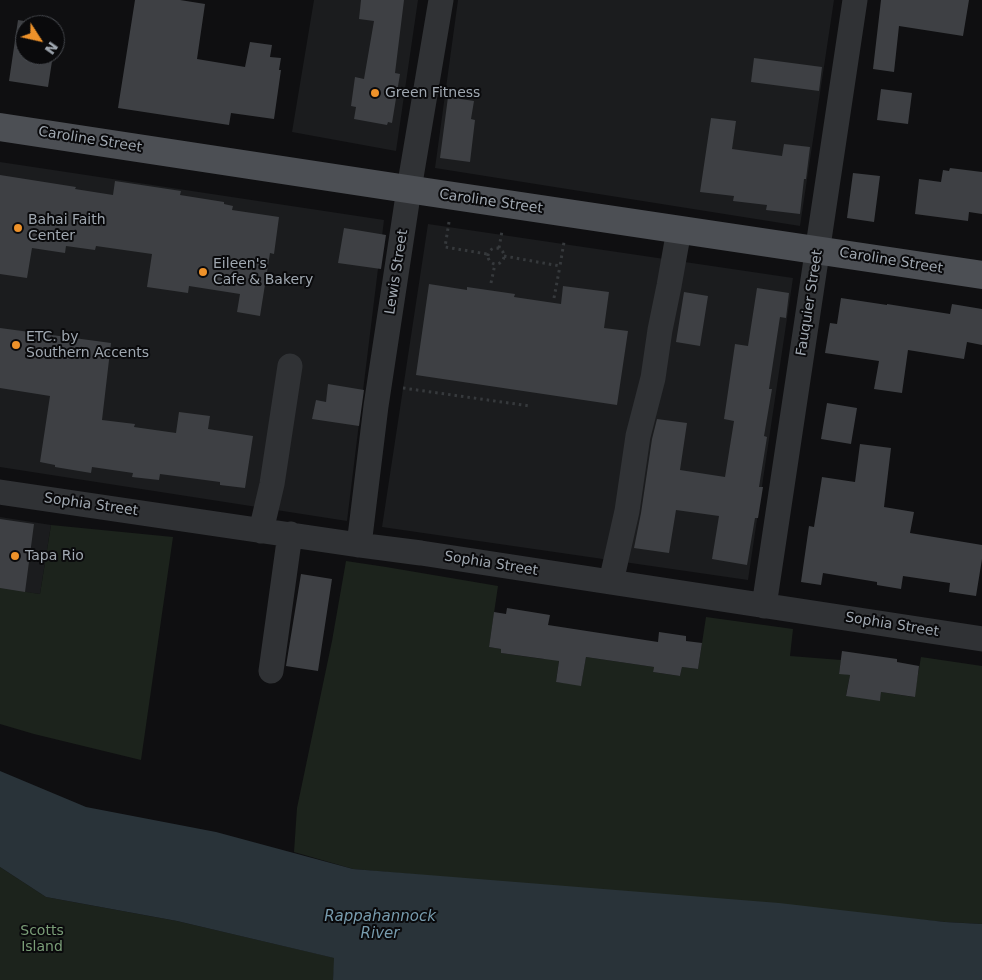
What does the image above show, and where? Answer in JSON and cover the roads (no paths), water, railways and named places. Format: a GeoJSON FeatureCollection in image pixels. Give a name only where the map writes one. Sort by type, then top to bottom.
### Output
{"type":"FeatureCollection","features":[{"type":"Feature","properties":{"kind":"main road","name":"Caroline Street"},"geometry":{"type":"LineString","coordinates":[[0,127],[982,275]]}},
{"type":"Feature","properties":{"kind":"street","name":"Lewis Street"},"geometry":{"type":"LineString","coordinates":[[359,545],[376,406],[409,189],[441,0]]}},
{"type":"Feature","properties":{"kind":"street","name":"Fauquier Street"},"geometry":{"type":"LineString","coordinates":[[764,606],[855,0]]}},
{"type":"Feature","properties":{"kind":"street"},"geometry":{"type":"LineString","coordinates":[[611,582],[627,511],[638,436],[653,378],[679,230]]}},
{"type":"Feature","properties":{"kind":"street"},"geometry":{"type":"LineString","coordinates":[[261,530],[272,484],[290,366]]}},
{"type":"Feature","properties":{"kind":"street","name":"Sophia Street"},"geometry":{"type":"LineString","coordinates":[[0,492],[421,553],[982,639]]}},
{"type":"Feature","properties":{"kind":"street"},"geometry":{"type":"LineString","coordinates":[[271,671],[290,534]]}},
{"type":"Feature","properties":{"kind":"water","name":"Rappahannock River"},"geometry":{"type":"Polygon","coordinates":[[[0,771],[86,807],[216,832],[353,869],[779,903],[945,922],[982,924],[982,980],[333,980],[334,958],[177,921],[46,897],[0,867],[0,771]]]}},
{"type":"Feature","properties":{"kind":"place","name":"Green Fitness"},"geometry":{"type":"Point","coordinates":[375,93]}},
{"type":"Feature","properties":{"kind":"place","name":"Bahai Faith Center"},"geometry":{"type":"Point","coordinates":[18,228]}},
{"type":"Feature","properties":{"kind":"place","name":"Eileen's Cafe & Bakery"},"geometry":{"type":"Point","coordinates":[203,272]}},
{"type":"Feature","properties":{"kind":"place","name":"ETC. by Southern Accents"},"geometry":{"type":"Point","coordinates":[16,345]}},
{"type":"Feature","properties":{"kind":"place","name":"Tapa Rio"},"geometry":{"type":"Point","coordinates":[15,556]}},
{"type":"Feature","properties":{"kind":"park label","name":"Scotts Island"},"geometry":{"type":"Point","coordinates":[42,940]}}]}
